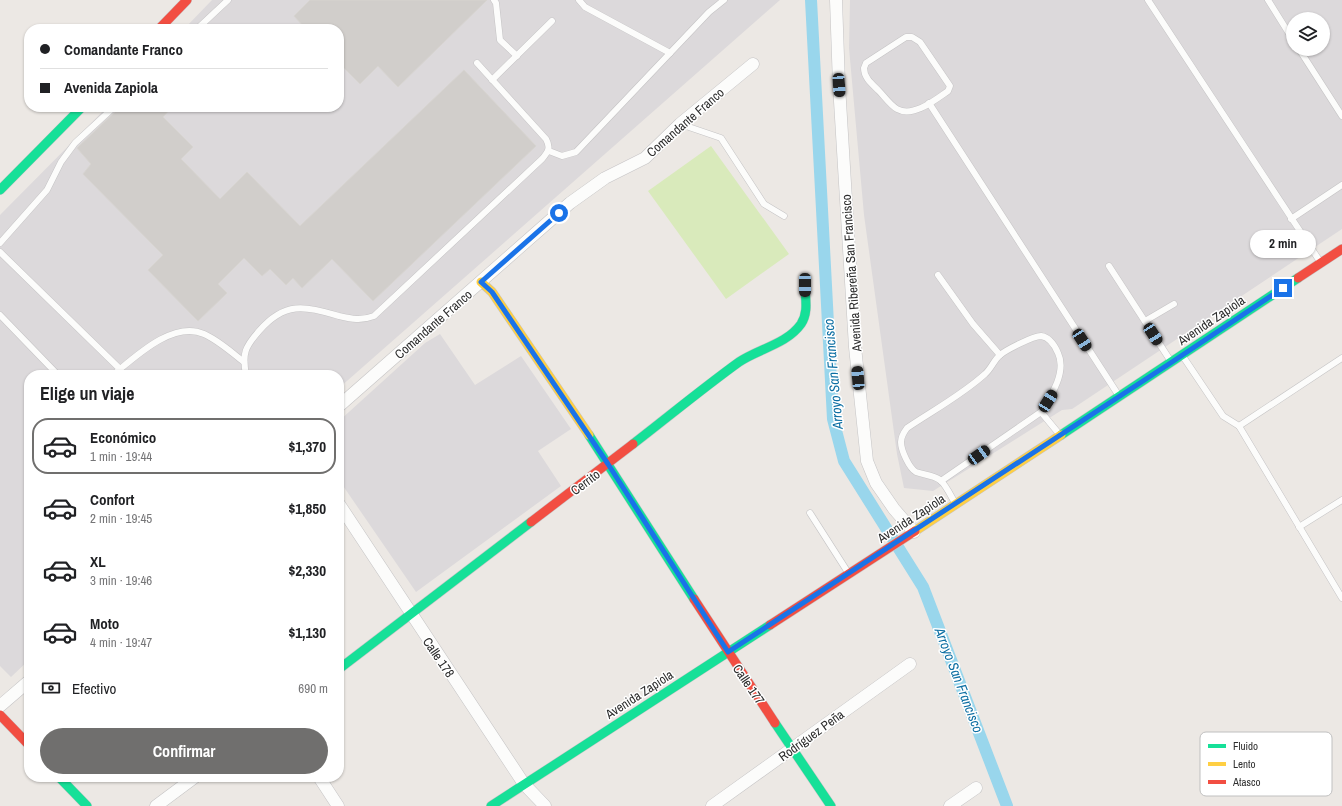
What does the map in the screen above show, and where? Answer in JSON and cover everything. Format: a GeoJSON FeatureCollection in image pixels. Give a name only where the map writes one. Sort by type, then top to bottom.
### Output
{"type":"FeatureCollection","features":[{"type":"Feature","properties":{"kind":"street","name":"Avenida Ribereña San Francisco"},"geometry":{"type":"LineString","coordinates":[[836,0],[839,85],[856,347],[867,461],[876,483],[894,509],[909,535]]}},
{"type":"Feature","properties":{"kind":"street"},"geometry":{"type":"LineString","coordinates":[[163,24],[183,1]]}},
{"type":"Feature","properties":{"kind":"street","name":"Comandante Franco"},"geometry":{"type":"LineString","coordinates":[[344,402],[570,203],[605,178],[645,158],[680,124],[753,64]]}},
{"type":"Feature","properties":{"kind":"street"},"geometry":{"type":"LineString","coordinates":[[0,190],[77,112]]}},
{"type":"Feature","properties":{"kind":"street","name":"Avenida Zapiola"},"geometry":{"type":"LineString","coordinates":[[491,806],[1182,356],[1342,248]]}},
{"type":"Feature","properties":{"kind":"street","name":"Calle 177"},"geometry":{"type":"LineString","coordinates":[[481,282],[492,292],[608,464],[728,652],[831,806]]}},
{"type":"Feature","properties":{"kind":"street","name":"Cerrito"},"geometry":{"type":"LineString","coordinates":[[344,665],[741,361],[799,328],[805,318],[806,312],[805,285]]}},
{"type":"Feature","properties":{"kind":"street","name":"Calle 178"},"geometry":{"type":"LineString","coordinates":[[344,512],[524,784],[545,806]]}},
{"type":"Feature","properties":{"kind":"street","name":"Rodríguez Peña"},"geometry":{"type":"LineString","coordinates":[[712,806],[910,664]]}},
{"type":"Feature","properties":{"kind":"street"},"geometry":{"type":"LineString","coordinates":[[0,706],[24,685]]}},
{"type":"Feature","properties":{"kind":"street"},"geometry":{"type":"LineString","coordinates":[[0,715],[24,740]]}},
{"type":"Feature","properties":{"kind":"street"},"geometry":{"type":"LineString","coordinates":[[64,782],[87,806]]}},
{"type":"Feature","properties":{"kind":"street"},"geometry":{"type":"LineString","coordinates":[[156,806],[188,782]]}},
{"type":"Feature","properties":{"kind":"street"},"geometry":{"type":"LineString","coordinates":[[322,782],[338,806]]}},
{"type":"Feature","properties":{"kind":"street"},"geometry":{"type":"LineString","coordinates":[[950,806],[976,788]]}},
{"type":"Feature","properties":{"kind":"lane"},"geometry":{"type":"LineString","coordinates":[[202,24],[228,0]]}},
{"type":"Feature","properties":{"kind":"lane"},"geometry":{"type":"LineString","coordinates":[[494,0],[496,3],[500,40],[517,56]]}},
{"type":"Feature","properties":{"kind":"lane"},"geometry":{"type":"LineString","coordinates":[[579,0],[584,7],[670,53]]}},
{"type":"Feature","properties":{"kind":"lane"},"geometry":{"type":"LineString","coordinates":[[548,151],[562,156],[576,152],[670,53],[710,12],[724,0]]}},
{"type":"Feature","properties":{"kind":"lane"},"geometry":{"type":"LineString","coordinates":[[1148,0],[1321,263]]}},
{"type":"Feature","properties":{"kind":"lane"},"geometry":{"type":"LineString","coordinates":[[1268,0],[1286,29]]}},
{"type":"Feature","properties":{"kind":"lane"},"geometry":{"type":"LineString","coordinates":[[492,80],[552,21]]}},
{"type":"Feature","properties":{"kind":"lane"},"geometry":{"type":"LineString","coordinates":[[906,37],[916,38],[950,86],[948,92],[929,103],[916,110],[907,111],[897,109],[866,78],[864,68],[866,64],[906,37]]}},
{"type":"Feature","properties":{"kind":"lane"},"geometry":{"type":"LineString","coordinates":[[1303,56],[1342,116]]}},
{"type":"Feature","properties":{"kind":"lane"},"geometry":{"type":"LineString","coordinates":[[245,370],[243,356],[247,345],[267,322],[276,314],[287,309],[314,309],[358,320],[374,316],[542,159],[548,151],[549,144],[546,139],[477,64]]}},
{"type":"Feature","properties":{"kind":"lane"},"geometry":{"type":"LineString","coordinates":[[929,103],[1119,396]]}},
{"type":"Feature","properties":{"kind":"lane"},"geometry":{"type":"LineString","coordinates":[[0,243],[47,190],[61,162],[75,143],[109,112]]}},
{"type":"Feature","properties":{"kind":"lane"},"geometry":{"type":"LineString","coordinates":[[680,124],[721,138],[764,204],[784,216]]}},
{"type":"Feature","properties":{"kind":"lane"},"geometry":{"type":"LineString","coordinates":[[1291,218],[1342,185]]}},
{"type":"Feature","properties":{"kind":"lane"},"geometry":{"type":"LineString","coordinates":[[0,252],[120,369],[152,344],[163,338],[190,331],[202,333],[213,339],[244,362]]}},
{"type":"Feature","properties":{"kind":"lane"},"geometry":{"type":"LineString","coordinates":[[1109,266],[1172,362]]}},
{"type":"Feature","properties":{"kind":"lane"},"geometry":{"type":"LineString","coordinates":[[938,275],[973,324],[1000,355]]}},
{"type":"Feature","properties":{"kind":"lane"},"geometry":{"type":"LineString","coordinates":[[1145,321],[1174,304]]}},
{"type":"Feature","properties":{"kind":"lane"},"geometry":{"type":"LineString","coordinates":[[0,315],[53,370]]}},
{"type":"Feature","properties":{"kind":"lane"},"geometry":{"type":"LineString","coordinates":[[941,481],[1041,412],[1054,391],[1058,377],[1060,356],[1055,346],[1046,338],[1040,336],[1032,338],[1000,355],[985,374],[974,383],[906,428],[901,441],[902,450],[911,467],[915,472],[930,475],[941,481],[956,504]]}},
{"type":"Feature","properties":{"kind":"lane"},"geometry":{"type":"LineString","coordinates":[[1182,356],[1223,416],[1239,426],[1342,598]]}},
{"type":"Feature","properties":{"kind":"lane"},"geometry":{"type":"LineString","coordinates":[[1239,426],[1342,358]]}},
{"type":"Feature","properties":{"kind":"lane"},"geometry":{"type":"LineString","coordinates":[[1041,412],[1060,435]]}},
{"type":"Feature","properties":{"kind":"lane"},"geometry":{"type":"LineString","coordinates":[[1299,528],[1342,500]]}},
{"type":"Feature","properties":{"kind":"lane"},"geometry":{"type":"LineString","coordinates":[[810,513],[849,574]]}},
{"type":"Feature","properties":{"kind":"shaded area"},"geometry":{"type":"Polygon","coordinates":[[[212,0],[780,0],[344,384],[344,370],[24,370],[24,665],[11,677],[0,666],[0,215],[102,112],[344,112],[344,24],[189,24],[212,0]]]}},
{"type":"Feature","properties":{"kind":"shaded area"},"geometry":{"type":"Polygon","coordinates":[[[850,0],[1342,0],[1342,229],[1072,409],[1062,410],[933,491],[904,488],[897,454],[864,215],[849,48],[850,0]]]}},
{"type":"Feature","properties":{"kind":"shaded area"},"geometry":{"type":"Polygon","coordinates":[[[440,334],[475,385],[521,356],[571,429],[538,451],[561,486],[416,592],[344,487],[344,416],[425,343],[440,334]]]}},
{"type":"Feature","properties":{"kind":"green space"},"geometry":{"type":"Polygon","coordinates":[[[711,146],[789,254],[726,299],[648,191],[711,146]]]}},
{"type":"Feature","properties":{"kind":"building"},"geometry":{"type":"Polygon","coordinates":[[[310,0],[487,0],[398,87],[378,66],[360,84],[344,68],[344,24],[301,24],[294,16],[310,0]]]}},
{"type":"Feature","properties":{"kind":"building"},"geometry":{"type":"Polygon","coordinates":[[[464,70],[536,146],[373,301],[332,259],[302,288],[293,278],[286,285],[270,269],[262,276],[244,258],[218,284],[227,293],[198,321],[148,270],[163,255],[83,174],[91,164],[77,148],[115,112],[168,112],[163,117],[193,147],[181,159],[220,199],[247,172],[300,226],[464,70]]]}},
{"type":"Feature","properties":{"kind":"waterway","name":"Arroyo San Francisco"},"geometry":{"type":"LineString","coordinates":[[811,0],[833,419],[844,461],[923,587],[1007,806]]}},
{"type":"Feature","properties":{"kind":"traffic: fast"},"geometry":{"type":"LineString","coordinates":[[0,190],[77,112]]}},
{"type":"Feature","properties":{"kind":"traffic: fast"},"geometry":{"type":"LineString","coordinates":[[1061,435],[1298,278]]}},
{"type":"Feature","properties":{"kind":"traffic: fast"},"geometry":{"type":"LineString","coordinates":[[633,444],[739,362],[788,337],[795,331],[801,324],[805,315],[805,285]]}},
{"type":"Feature","properties":{"kind":"traffic: fast"},"geometry":{"type":"LineString","coordinates":[[589,435],[694,599]]}},
{"type":"Feature","properties":{"kind":"traffic: fast"},"geometry":{"type":"LineString","coordinates":[[344,665],[531,522]]}},
{"type":"Feature","properties":{"kind":"traffic: fast"},"geometry":{"type":"LineString","coordinates":[[491,806],[770,625]]}},
{"type":"Feature","properties":{"kind":"traffic: fast"},"geometry":{"type":"LineString","coordinates":[[775,723],[831,806]]}},
{"type":"Feature","properties":{"kind":"traffic: fast"},"geometry":{"type":"LineString","coordinates":[[64,782],[87,806]]}},
{"type":"Feature","properties":{"kind":"traffic: slow"},"geometry":{"type":"LineString","coordinates":[[481,282],[492,292],[589,435]]}},
{"type":"Feature","properties":{"kind":"traffic: slow"},"geometry":{"type":"LineString","coordinates":[[915,531],[1061,435]]}},
{"type":"Feature","properties":{"kind":"traffic: jam"},"geometry":{"type":"LineString","coordinates":[[164,24],[187,0]]}},
{"type":"Feature","properties":{"kind":"traffic: jam"},"geometry":{"type":"LineString","coordinates":[[1298,278],[1342,249]]}},
{"type":"Feature","properties":{"kind":"traffic: jam"},"geometry":{"type":"LineString","coordinates":[[531,522],[633,444]]}},
{"type":"Feature","properties":{"kind":"traffic: jam"},"geometry":{"type":"LineString","coordinates":[[770,625],[915,531]]}},
{"type":"Feature","properties":{"kind":"traffic: jam"},"geometry":{"type":"LineString","coordinates":[[694,599],[775,723]]}},
{"type":"Feature","properties":{"kind":"traffic: jam"},"geometry":{"type":"LineString","coordinates":[[0,715],[24,740]]}},
{"type":"Feature","properties":{"kind":"route"},"geometry":{"type":"LineString","coordinates":[[559,213],[481,282],[492,292],[608,464],[728,652],[914,532],[1283,288]]}}]}
